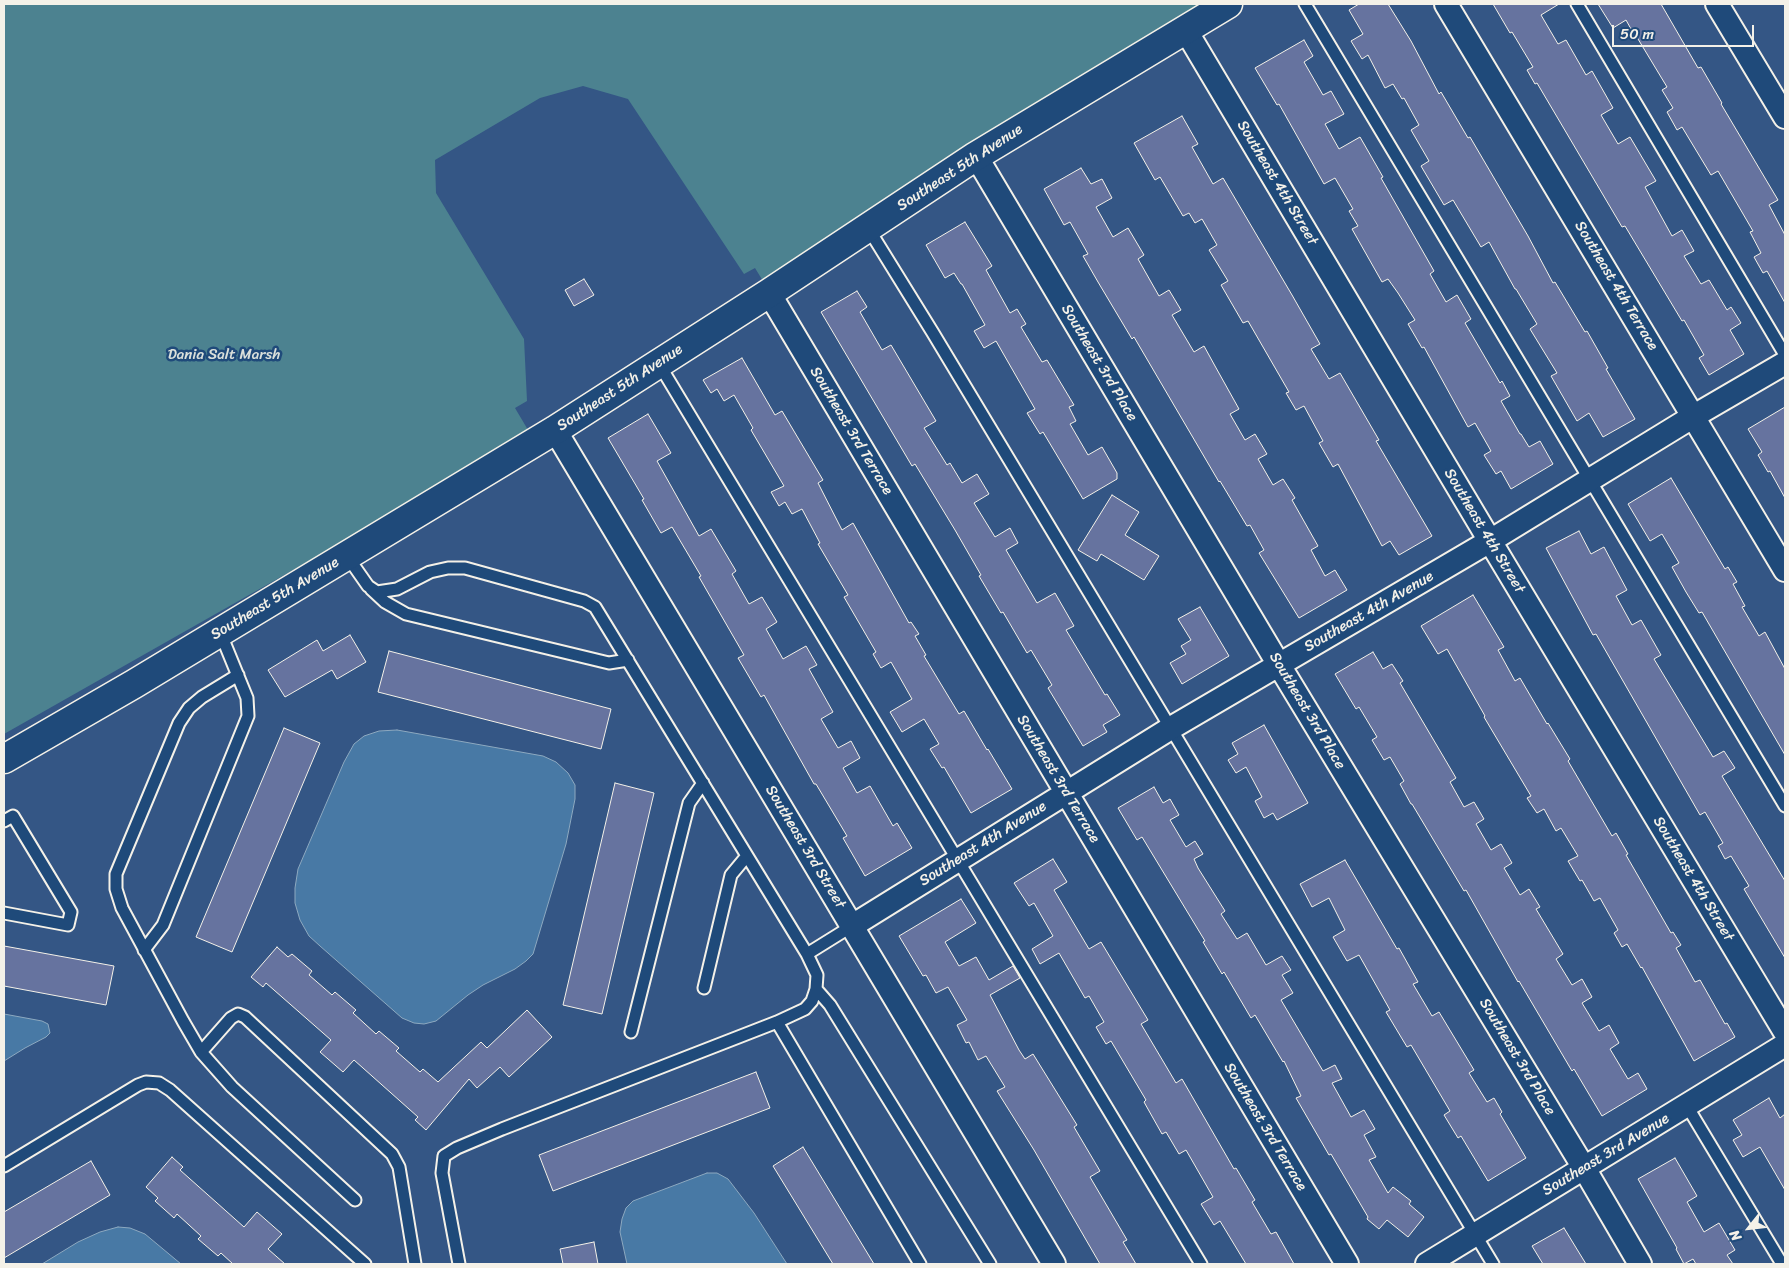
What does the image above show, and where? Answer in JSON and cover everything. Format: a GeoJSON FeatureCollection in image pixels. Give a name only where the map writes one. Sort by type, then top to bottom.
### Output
{"type":"FeatureCollection","features":[{"type":"Feature","properties":{"kind":"street","name":"Southeast 5th Avenue"},"geometry":{"type":"LineString","coordinates":[[4,759],[220,632],[555,430],[769,293],[976,156],[1228,4]]}},
{"type":"Feature","properties":{"kind":"street","name":"Southeast 4th Terrace"},"geometry":{"type":"LineString","coordinates":[[1446,4],[1785,570]]}},
{"type":"Feature","properties":{"kind":"street"},"geometry":{"type":"LineString","coordinates":[[1717,4],[1785,117]]}},
{"type":"Feature","properties":{"kind":"street","name":"Southeast 4th Street"},"geometry":{"type":"LineString","coordinates":[[1186,29],[1490,542],[1785,1032]]}},
{"type":"Feature","properties":{"kind":"street","name":"Southeast 3rd Place"},"geometry":{"type":"LineString","coordinates":[[976,156],[1279,665],[1584,1168],[1640,1264]]}},
{"type":"Feature","properties":{"kind":"street","name":"Southeast 3rd Terrace"},"geometry":{"type":"LineString","coordinates":[[769,293],[1347,1264]]}},
{"type":"Feature","properties":{"kind":"street","name":"Southeast 4th Avenue"},"geometry":{"type":"LineString","coordinates":[[852,926],[1171,728],[1490,542],[1694,416],[1785,363]]}},
{"type":"Feature","properties":{"kind":"street","name":"Southeast 3rd Street"},"geometry":{"type":"LineString","coordinates":[[555,430],[1054,1264]]}},
{"type":"Feature","properties":{"kind":"street","name":"Southeast 3rd Avenue"},"geometry":{"type":"LineString","coordinates":[[1427,1264],[1785,1046]]}},
{"type":"Feature","properties":{"kind":"lane"},"geometry":{"type":"LineString","coordinates":[[1304,4],[1785,806]]}},
{"type":"Feature","properties":{"kind":"lane"},"geometry":{"type":"LineString","coordinates":[[1577,4],[1785,355]]}},
{"type":"Feature","properties":{"kind":"lane"},"geometry":{"type":"LineString","coordinates":[[868,228],[938,341],[1493,1264]]}},
{"type":"Feature","properties":{"kind":"lane"},"geometry":{"type":"LineString","coordinates":[[659,364],[1201,1264]]}},
{"type":"Feature","properties":{"kind":"lane"},"geometry":{"type":"LineString","coordinates":[[347,555],[368,586],[385,602],[406,614],[609,663],[628,660]]}},
{"type":"Feature","properties":{"kind":"lane"},"geometry":{"type":"LineString","coordinates":[[368,586],[377,592],[385,592],[397,589],[430,572],[448,568],[465,568],[584,601],[594,607],[807,954],[817,976],[816,989],[812,1001],[805,1009],[777,1022],[502,1129],[457,1148],[444,1156],[442,1173],[459,1264]]}},
{"type":"Feature","properties":{"kind":"lane"},"geometry":{"type":"LineString","coordinates":[[144,950],[163,925],[248,716],[247,698],[220,632]]}},
{"type":"Feature","properties":{"kind":"lane"},"geometry":{"type":"LineString","coordinates":[[238,675],[202,697],[189,708],[179,723],[116,874],[116,889],[122,908],[201,1052],[232,1087],[355,1200]]}},
{"type":"Feature","properties":{"kind":"lane"},"geometry":{"type":"LineString","coordinates":[[631,1032],[689,803],[703,783]]}},
{"type":"Feature","properties":{"kind":"lane"},"geometry":{"type":"LineString","coordinates":[[4,821],[12,816],[71,912],[68,925],[4,913]]}},
{"type":"Feature","properties":{"kind":"lane"},"geometry":{"type":"LineString","coordinates":[[704,988],[731,875],[746,857]]}},
{"type":"Feature","properties":{"kind":"lane"},"geometry":{"type":"LineString","coordinates":[[807,954],[852,926]]}},
{"type":"Feature","properties":{"kind":"lane"},"geometry":{"type":"LineString","coordinates":[[816,989],[830,1005],[990,1264]]}},
{"type":"Feature","properties":{"kind":"lane"},"geometry":{"type":"LineString","coordinates":[[201,1052],[232,1018],[238,1014],[245,1017],[392,1154],[399,1167],[415,1264]]}},
{"type":"Feature","properties":{"kind":"lane"},"geometry":{"type":"LineString","coordinates":[[777,1022],[920,1264]]}},
{"type":"Feature","properties":{"kind":"lane"},"geometry":{"type":"LineString","coordinates":[[4,1166],[138,1085],[146,1082],[159,1083],[170,1090],[365,1264]]}},
{"type":"Feature","properties":{"kind":"lane"},"geometry":{"type":"LineString","coordinates":[[1687,1106],[1782,1264]]}},
{"type":"Feature","properties":{"kind":"green space","name":"Dania Salt Marsh"},"geometry":{"type":"Polygon","coordinates":[[[4,4],[1205,4],[763,281],[755,268],[744,274],[628,99],[583,86],[540,98],[435,160],[436,193],[524,339],[527,401],[515,408],[531,435],[4,734],[4,4]]]}},
{"type":"Feature","properties":{"kind":"water"},"geometry":{"type":"Polygon","coordinates":[[[397,730],[543,756],[556,762],[568,773],[575,785],[575,799],[566,844],[533,954],[515,969],[468,995],[436,1021],[424,1024],[414,1023],[402,1018],[309,936],[300,920],[295,903],[298,869],[344,762],[354,744],[364,736],[379,731],[397,730]]]}},
{"type":"Feature","properties":{"kind":"water"},"geometry":{"type":"Polygon","coordinates":[[[4,1014],[42,1021],[48,1024],[50,1033],[4,1061],[4,1014]]]}},
{"type":"Feature","properties":{"kind":"water"},"geometry":{"type":"Polygon","coordinates":[[[707,1173],[717,1173],[728,1179],[754,1213],[787,1264],[627,1264],[620,1232],[626,1208],[633,1201],[707,1173]]]}},
{"type":"Feature","properties":{"kind":"water"},"geometry":{"type":"Polygon","coordinates":[[[118,1227],[130,1228],[145,1234],[181,1264],[42,1264],[78,1242],[100,1232],[118,1227]]]}},
{"type":"Feature","properties":{"kind":"building"},"geometry":{"type":"Polygon","coordinates":[[[1359,4],[1388,4],[1411,41],[1439,94],[1441,92],[1468,138],[1470,137],[1553,283],[1555,282],[1585,332],[1587,331],[1608,368],[1606,369],[1635,419],[1603,437],[1589,413],[1577,421],[1551,376],[1557,373],[1530,329],[1537,324],[1489,242],[1481,247],[1453,200],[1444,205],[1421,166],[1429,161],[1411,130],[1419,125],[1404,98],[1402,99],[1393,84],[1385,88],[1368,55],[1362,59],[1351,41],[1363,34],[1349,10],[1359,4]]]}},
{"type":"Feature","properties":{"kind":"building"},"geometry":{"type":"Polygon","coordinates":[[[1493,4],[1559,4],[1541,15],[1558,44],[1566,40],[1586,75],[1592,71],[1613,108],[1601,115],[1618,144],[1630,137],[1656,181],[1645,187],[1672,236],[1682,230],[1694,251],[1684,256],[1701,284],[1709,280],[1727,310],[1731,307],[1741,323],[1730,330],[1744,354],[1709,375],[1699,358],[1704,355],[1684,320],[1682,321],[1625,226],[1622,227],[1537,83],[1535,84],[1527,70],[1533,67],[1493,4]]]}},
{"type":"Feature","properties":{"kind":"building"},"geometry":{"type":"Polygon","coordinates":[[[1598,4],[1661,4],[1698,68],[1701,67],[1778,200],[1769,205],[1785,235],[1785,303],[1767,271],[1763,273],[1754,257],[1761,253],[1750,232],[1753,231],[1718,171],[1711,175],[1682,127],[1677,130],[1667,112],[1673,108],[1662,90],[1667,87],[1632,29],[1626,20],[1613,28],[1598,4]]]}},
{"type":"Feature","properties":{"kind":"building"},"geometry":{"type":"Polygon","coordinates":[[[1304,40],[1313,56],[1304,62],[1323,95],[1331,91],[1344,114],[1325,124],[1339,149],[1360,137],[1434,271],[1430,274],[1446,302],[1457,295],[1471,319],[1465,323],[1500,383],[1502,381],[1510,396],[1501,401],[1520,434],[1529,447],[1540,441],[1553,464],[1511,489],[1501,471],[1496,474],[1484,455],[1491,451],[1475,423],[1468,427],[1424,347],[1422,348],[1408,324],[1415,320],[1388,279],[1382,282],[1352,229],[1358,226],[1349,211],[1353,209],[1335,178],[1324,184],[1279,104],[1277,105],[1255,68],[1304,40]]]}},
{"type":"Feature","properties":{"kind":"building"},"geometry":{"type":"Polygon","coordinates":[[[1182,116],[1198,144],[1192,147],[1213,184],[1223,178],[1320,344],[1311,349],[1329,379],[1340,373],[1379,440],[1376,441],[1432,536],[1399,555],[1390,541],[1382,546],[1338,464],[1333,467],[1319,443],[1323,441],[1304,406],[1296,410],[1286,393],[1289,392],[1248,321],[1243,323],[1221,285],[1228,281],[1209,250],[1217,245],[1202,219],[1195,223],[1189,213],[1183,216],[1160,177],[1155,180],[1134,143],[1182,116]]]}},
{"type":"Feature","properties":{"kind":"building"},"geometry":{"type":"Polygon","coordinates":[[[1081,168],[1091,184],[1102,179],[1112,198],[1096,207],[1113,237],[1128,228],[1144,255],[1138,259],[1159,296],[1169,290],[1181,310],[1172,315],[1194,352],[1204,346],[1239,409],[1230,414],[1245,440],[1255,434],[1267,454],[1258,459],[1273,485],[1283,479],[1295,498],[1292,500],[1318,546],[1311,550],[1325,576],[1335,570],[1347,590],[1299,618],[1259,553],[1264,550],[1250,525],[1247,526],[1219,482],[1134,337],[1132,339],[1098,282],[1083,256],[1088,254],[1070,222],[1064,225],[1044,189],[1081,168]]]}},
{"type":"Feature","properties":{"kind":"building"},"geometry":{"type":"Polygon","coordinates":[[[965,222],[992,266],[986,270],[1010,313],[1017,309],[1026,324],[1021,327],[1042,362],[1047,360],[1074,405],[1069,407],[1076,421],[1070,424],[1088,455],[1102,447],[1117,473],[1117,479],[1083,499],[1043,432],[1040,434],[1027,413],[1035,409],[996,341],[984,348],[974,331],[985,325],[962,284],[954,273],[945,278],[926,245],[965,222]]]}},
{"type":"Feature","properties":{"kind":"building"},"geometry":{"type":"Polygon","coordinates":[[[584,279],[594,295],[574,306],[565,290],[584,279]]]}},
{"type":"Feature","properties":{"kind":"building"},"geometry":{"type":"Polygon","coordinates":[[[857,291],[867,307],[860,312],[882,350],[891,345],[936,421],[924,428],[947,465],[950,463],[962,483],[977,474],[989,494],[974,503],[995,537],[1010,528],[1018,543],[1006,550],[1037,603],[1055,593],[1074,626],[1066,630],[1105,695],[1107,694],[1120,715],[1103,725],[1107,732],[1083,746],[1048,688],[1052,685],[1031,650],[1027,653],[1003,612],[1001,613],[955,530],[915,464],[912,466],[821,312],[857,291]]]}},
{"type":"Feature","properties":{"kind":"building"},"geometry":{"type":"Polygon","coordinates":[[[742,358],[775,415],[782,411],[823,480],[818,483],[842,530],[853,523],[909,623],[911,622],[919,634],[915,636],[926,655],[924,656],[959,714],[964,711],[1012,789],[971,813],[944,767],[942,768],[930,749],[939,744],[924,719],[902,732],[890,712],[912,699],[891,662],[881,668],[873,654],[876,652],[844,597],[848,595],[818,544],[820,543],[802,509],[792,514],[785,502],[779,506],[771,492],[784,486],[751,430],[753,428],[734,395],[724,401],[717,389],[711,393],[703,380],[742,358]]]}},
{"type":"Feature","properties":{"kind":"building"},"geometry":{"type":"Polygon","coordinates":[[[1785,407],[1785,498],[1770,471],[1768,472],[1758,455],[1762,452],[1748,429],[1785,407]]]}},
{"type":"Feature","properties":{"kind":"building"},"geometry":{"type":"Polygon","coordinates":[[[648,414],[671,453],[657,461],[699,536],[711,529],[736,571],[732,574],[749,604],[762,597],[777,622],[766,629],[783,659],[806,646],[817,665],[809,669],[833,712],[821,719],[838,748],[851,741],[860,758],[843,768],[857,793],[870,786],[893,826],[897,823],[912,848],[865,876],[843,838],[847,836],[816,784],[814,784],[764,695],[761,697],[738,658],[744,655],[699,577],[701,576],[672,527],[661,533],[642,500],[644,499],[608,438],[648,414]]]}},
{"type":"Feature","properties":{"kind":"building"},"geometry":{"type":"Polygon","coordinates":[[[1671,478],[1725,569],[1728,567],[1737,582],[1733,584],[1745,606],[1742,607],[1759,636],[1765,632],[1785,669],[1785,755],[1702,612],[1699,613],[1672,567],[1679,563],[1662,534],[1650,541],[1628,504],[1671,478]]]}},
{"type":"Feature","properties":{"kind":"building"},"geometry":{"type":"Polygon","coordinates":[[[1112,495],[1139,512],[1125,535],[1159,556],[1144,580],[1101,554],[1097,561],[1078,550],[1112,495]]]}},
{"type":"Feature","properties":{"kind":"building"},"geometry":{"type":"Polygon","coordinates":[[[1579,531],[1591,554],[1604,547],[1627,590],[1616,596],[1632,625],[1641,620],[1661,655],[1654,659],[1713,757],[1724,751],[1735,768],[1722,776],[1785,881],[1785,958],[1744,889],[1749,886],[1731,856],[1725,859],[1718,846],[1723,843],[1705,812],[1700,815],[1596,634],[1593,635],[1546,548],[1579,531]]]}},
{"type":"Feature","properties":{"kind":"building"},"geometry":{"type":"Polygon","coordinates":[[[1473,595],[1504,647],[1498,650],[1515,681],[1520,678],[1570,759],[1568,761],[1612,836],[1616,833],[1628,854],[1626,855],[1671,933],[1673,932],[1681,945],[1676,948],[1695,982],[1700,980],[1725,1024],[1727,1023],[1735,1037],[1694,1061],[1642,967],[1627,944],[1622,947],[1614,933],[1618,930],[1600,898],[1594,901],[1568,861],[1578,856],[1561,828],[1556,831],[1544,809],[1537,813],[1527,798],[1531,796],[1484,717],[1447,649],[1438,654],[1421,626],[1473,595]]]}},
{"type":"Feature","properties":{"kind":"building"},"geometry":{"type":"Polygon","coordinates":[[[1200,607],[1229,656],[1182,684],[1170,663],[1186,654],[1181,646],[1191,640],[1178,619],[1200,607]]]}},
{"type":"Feature","properties":{"kind":"building"},"geometry":{"type":"Polygon","coordinates":[[[350,635],[366,662],[337,679],[332,670],[285,697],[268,670],[317,640],[323,651],[350,635]]]}},
{"type":"Feature","properties":{"kind":"building"},"geometry":{"type":"Polygon","coordinates":[[[389,651],[611,709],[601,749],[378,692],[389,651]]]}},
{"type":"Feature","properties":{"kind":"building"},"geometry":{"type":"Polygon","coordinates":[[[1373,652],[1383,669],[1392,664],[1403,681],[1400,683],[1456,778],[1450,782],[1464,807],[1474,802],[1484,819],[1476,824],[1491,850],[1501,844],[1512,863],[1504,868],[1520,895],[1529,889],[1540,907],[1536,909],[1563,954],[1556,959],[1572,985],[1582,979],[1592,997],[1582,1003],[1599,1031],[1609,1025],[1619,1043],[1610,1049],[1628,1079],[1638,1073],[1647,1089],[1602,1116],[1574,1069],[1572,1071],[1518,982],[1466,890],[1464,891],[1411,804],[1400,784],[1404,781],[1390,757],[1384,760],[1372,740],[1377,737],[1359,707],[1356,709],[1335,674],[1373,652]]]}},
{"type":"Feature","properties":{"kind":"building"},"geometry":{"type":"Polygon","coordinates":[[[1264,725],[1308,803],[1277,820],[1273,813],[1264,818],[1255,801],[1262,797],[1246,767],[1236,773],[1228,760],[1238,754],[1232,743],[1264,725]]]}},
{"type":"Feature","properties":{"kind":"building"},"geometry":{"type":"Polygon","coordinates":[[[284,728],[320,743],[232,952],[196,937],[284,728]]]}},
{"type":"Feature","properties":{"kind":"building"},"geometry":{"type":"Polygon","coordinates":[[[615,783],[654,793],[602,1014],[563,1005],[615,783]]]}},
{"type":"Feature","properties":{"kind":"building"},"geometry":{"type":"Polygon","coordinates":[[[1154,787],[1163,803],[1170,799],[1179,815],[1170,820],[1186,847],[1195,841],[1203,854],[1194,859],[1225,911],[1221,914],[1237,939],[1247,933],[1266,965],[1282,956],[1291,970],[1282,975],[1293,993],[1281,1000],[1323,1071],[1335,1065],[1342,1079],[1332,1083],[1351,1117],[1364,1110],[1375,1129],[1364,1135],[1376,1157],[1369,1160],[1388,1193],[1393,1187],[1411,1201],[1409,1204],[1424,1217],[1408,1237],[1387,1220],[1379,1229],[1367,1219],[1368,1217],[1296,1098],[1301,1096],[1284,1061],[1255,1015],[1251,1018],[1224,972],[1222,974],[1203,942],[1205,941],[1142,837],[1137,840],[1118,808],[1154,787]]]}},
{"type":"Feature","properties":{"kind":"building"},"geometry":{"type":"Polygon","coordinates":[[[1053,859],[1067,882],[1054,890],[1089,949],[1101,942],[1148,1020],[1141,1024],[1176,1083],[1182,1079],[1234,1169],[1236,1168],[1255,1200],[1252,1202],[1271,1234],[1276,1232],[1294,1264],[1246,1264],[1220,1221],[1214,1225],[1201,1204],[1213,1197],[1186,1150],[1179,1154],[1166,1132],[1162,1134],[1144,1102],[1146,1100],[1111,1041],[1106,1044],[1096,1027],[1104,1022],[1089,996],[1085,998],[1059,953],[1040,964],[1032,949],[1053,936],[1034,903],[1029,906],[1014,883],[1053,859]]]}},
{"type":"Feature","properties":{"kind":"building"},"geometry":{"type":"Polygon","coordinates":[[[1345,860],[1418,982],[1413,984],[1432,1016],[1439,1012],[1474,1070],[1469,1073],[1487,1102],[1494,1098],[1502,1112],[1500,1114],[1526,1158],[1488,1181],[1461,1136],[1458,1138],[1444,1115],[1450,1111],[1411,1045],[1407,1047],[1386,1012],[1390,1010],[1359,955],[1347,961],[1333,937],[1345,930],[1329,898],[1312,907],[1300,884],[1345,860]]]}},
{"type":"Feature","properties":{"kind":"building"},"geometry":{"type":"Polygon","coordinates":[[[961,899],[976,923],[945,942],[959,966],[976,957],[989,980],[1013,966],[1020,978],[990,995],[1025,1059],[1033,1054],[1077,1125],[1074,1127],[1100,1171],[1090,1177],[1127,1240],[1123,1242],[1136,1264],[1100,1264],[1034,1150],[997,1091],[1005,1087],[986,1056],[978,1060],[969,1042],[966,1043],[957,1025],[967,1020],[948,987],[936,993],[926,975],[923,976],[899,936],[961,899]]]}},
{"type":"Feature","properties":{"kind":"building"},"geometry":{"type":"Polygon","coordinates":[[[4,946],[114,966],[106,1005],[4,986],[4,946]]]}},
{"type":"Feature","properties":{"kind":"building"},"geometry":{"type":"Polygon","coordinates":[[[277,947],[288,957],[292,954],[312,971],[309,975],[332,995],[335,992],[356,1010],[353,1013],[376,1034],[379,1031],[399,1048],[396,1051],[420,1072],[423,1069],[438,1082],[481,1042],[487,1048],[527,1010],[552,1037],[509,1077],[500,1067],[477,1088],[469,1079],[426,1130],[415,1120],[418,1117],[354,1060],[343,1072],[320,1052],[331,1040],[266,983],[263,987],[251,977],[277,947]]]}},
{"type":"Feature","properties":{"kind":"building"},"geometry":{"type":"Polygon","coordinates":[[[756,1072],[770,1108],[553,1191],[539,1155],[756,1072]]]}},
{"type":"Feature","properties":{"kind":"building"},"geometry":{"type":"Polygon","coordinates":[[[1769,1098],[1780,1118],[1785,1114],[1785,1190],[1760,1147],[1743,1157],[1733,1140],[1742,1135],[1733,1120],[1769,1098]]]}},
{"type":"Feature","properties":{"kind":"building"},"geometry":{"type":"Polygon","coordinates":[[[803,1147],[874,1264],[833,1264],[773,1166],[803,1147]]]}},
{"type":"Feature","properties":{"kind":"building"},"geometry":{"type":"Polygon","coordinates":[[[172,1157],[183,1167],[180,1170],[244,1227],[257,1212],[282,1234],[268,1249],[285,1264],[233,1264],[221,1253],[218,1256],[198,1239],[201,1236],[177,1214],[174,1218],[155,1201],[158,1198],[146,1187],[172,1157]]]}},
{"type":"Feature","properties":{"kind":"building"},"geometry":{"type":"Polygon","coordinates":[[[1675,1158],[1697,1196],[1687,1202],[1704,1232],[1719,1223],[1735,1250],[1727,1255],[1733,1264],[1696,1264],[1693,1259],[1684,1264],[1638,1179],[1675,1158]]]}},
{"type":"Feature","properties":{"kind":"building"},"geometry":{"type":"Polygon","coordinates":[[[91,1161],[110,1195],[4,1258],[4,1212],[91,1161]]]}},
{"type":"Feature","properties":{"kind":"building"},"geometry":{"type":"Polygon","coordinates":[[[1564,1228],[1586,1264],[1543,1264],[1532,1246],[1564,1228]]]}},
{"type":"Feature","properties":{"kind":"building"},"geometry":{"type":"Polygon","coordinates":[[[594,1242],[598,1264],[563,1264],[560,1249],[594,1242]]]}}]}
